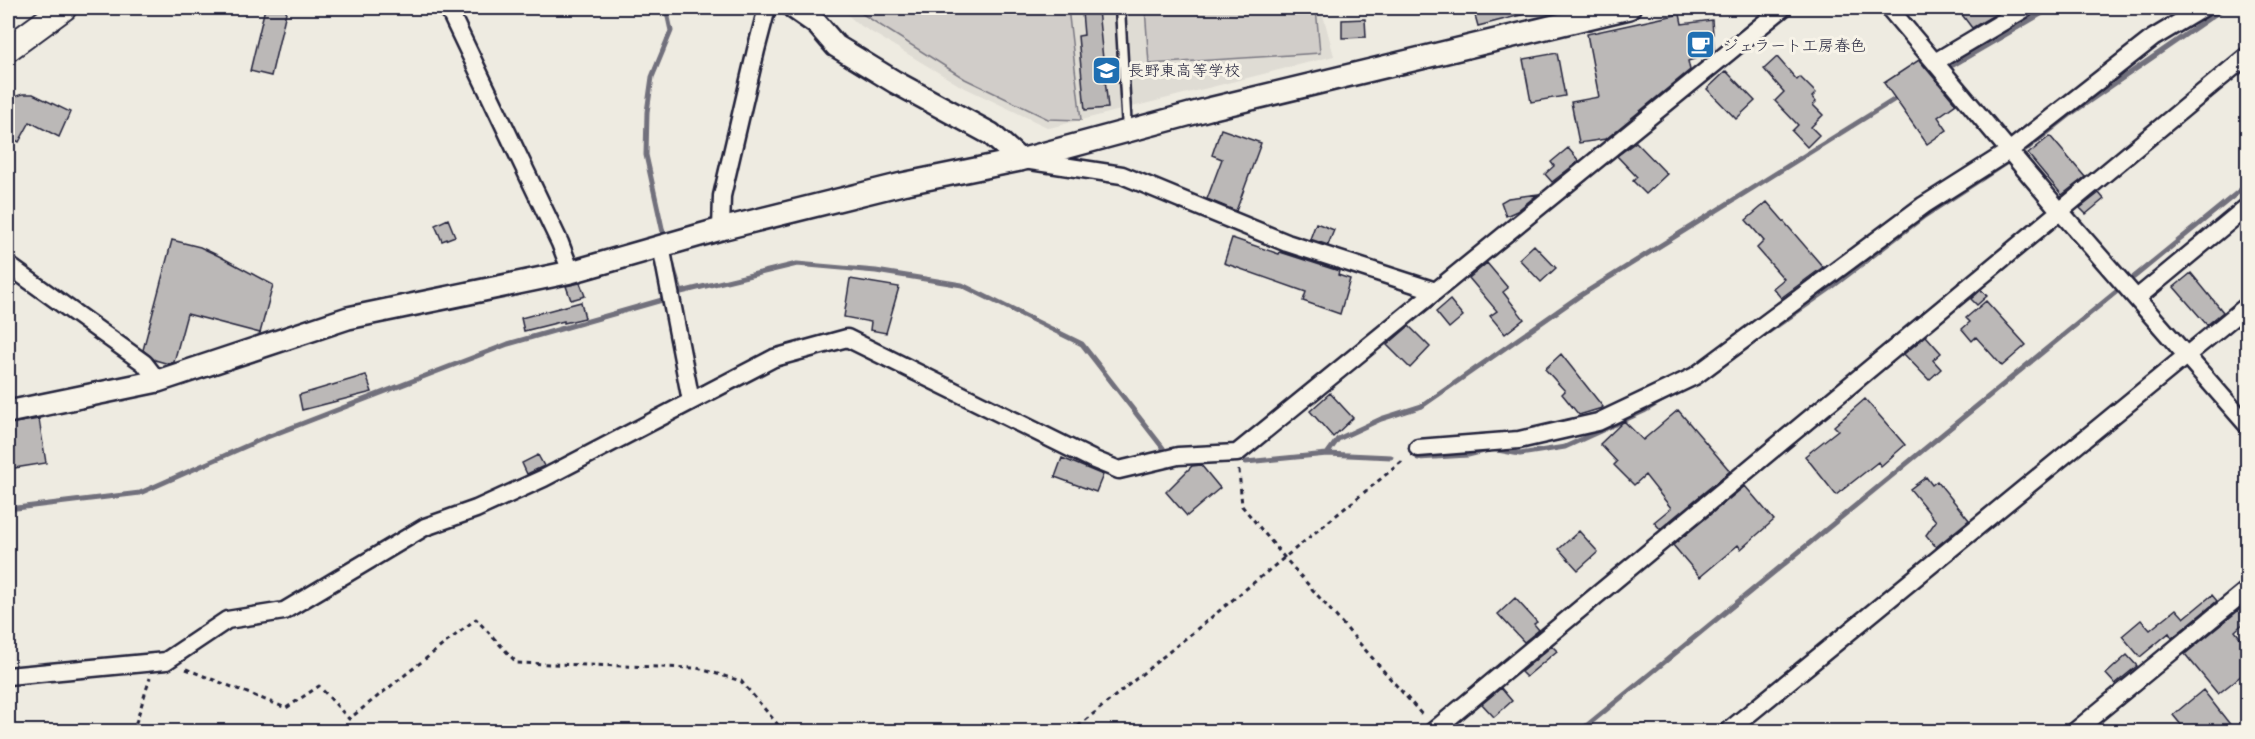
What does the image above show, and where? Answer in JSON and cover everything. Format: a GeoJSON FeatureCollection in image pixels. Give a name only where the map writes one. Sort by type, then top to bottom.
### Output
{"type":"FeatureCollection","features":[{"type":"Feature","properties":{"kind":"main road"},"geometry":{"type":"LineString","coordinates":[[8,49],[64,8]]}},
{"type":"Feature","properties":{"kind":"street"},"geometry":{"type":"LineString","coordinates":[[448,8],[560,243],[571,272]]}},
{"type":"Feature","properties":{"kind":"street"},"geometry":{"type":"LineString","coordinates":[[721,229],[722,196],[767,8]]}},
{"type":"Feature","properties":{"kind":"street"},"geometry":{"type":"LineString","coordinates":[[794,8],[817,24],[836,46],[895,82],[991,134],[1020,160],[1122,175],[1287,243],[1436,291]]}},
{"type":"Feature","properties":{"kind":"street"},"geometry":{"type":"LineString","coordinates":[[8,412],[158,381],[348,318],[571,272],[721,229],[902,184],[1020,160],[1209,108],[1629,8]]}},
{"type":"Feature","properties":{"kind":"street"},"geometry":{"type":"LineString","coordinates":[[8,676],[161,662],[227,620],[284,611],[425,527],[476,509],[544,478],[774,358],[847,338],[1092,459],[1119,470],[1178,456],[1237,453],[1783,8]]}},
{"type":"Feature","properties":{"kind":"street"},"geometry":{"type":"LineString","coordinates":[[1889,8],[2009,151],[2247,426]]}},
{"type":"Feature","properties":{"kind":"street"},"geometry":{"type":"LineString","coordinates":[[1935,62],[2026,8]]}},
{"type":"Feature","properties":{"kind":"street"},"geometry":{"type":"LineString","coordinates":[[1418,448],[1519,440],[1598,422],[1695,376],[1924,205],[2009,151],[2153,39],[2203,8]]}},
{"type":"Feature","properties":{"kind":"street"},"geometry":{"type":"LineString","coordinates":[[1433,730],[2247,55]]}},
{"type":"Feature","properties":{"kind":"street"},"geometry":{"type":"LineString","coordinates":[[2137,298],[2247,206]]}},
{"type":"Feature","properties":{"kind":"street"},"geometry":{"type":"LineString","coordinates":[[661,246],[691,401]]}},
{"type":"Feature","properties":{"kind":"street"},"geometry":{"type":"LineString","coordinates":[[8,266],[144,363],[158,381]]}},
{"type":"Feature","properties":{"kind":"street"},"geometry":{"type":"LineString","coordinates":[[1726,732],[2247,305]]}},
{"type":"Feature","properties":{"kind":"street"},"geometry":{"type":"LineString","coordinates":[[2074,732],[2247,589]]}},
{"type":"Feature","properties":{"kind":"lane"},"geometry":{"type":"LineString","coordinates":[[1120,8],[1128,130]]}},
{"type":"Feature","properties":{"kind":"path"},"geometry":{"type":"LineString","coordinates":[[1071,732],[1418,448]]}},
{"type":"Feature","properties":{"kind":"path"},"geometry":{"type":"LineString","coordinates":[[1237,453],[1242,506],[1433,730]]}},
{"type":"Feature","properties":{"kind":"path"},"geometry":{"type":"LineString","coordinates":[[133,732],[161,662],[286,708],[319,686],[349,719],[476,619],[517,663],[697,668],[741,681],[784,732]]}},
{"type":"Feature","properties":{"kind":"shaded area","name":"長野東高等学校"},"geometry":{"type":"Polygon","coordinates":[[[840,8],[1336,8],[1322,11],[1334,56],[1049,128],[959,85],[858,24],[840,8]]]}},
{"type":"Feature","properties":{"kind":"shaded area"},"geometry":{"type":"Polygon","coordinates":[[[853,8],[1068,8],[1081,120],[1048,119],[965,79],[853,8]]]}},
{"type":"Feature","properties":{"kind":"shaded area"},"geometry":{"type":"Polygon","coordinates":[[[1145,8],[1316,8],[1320,53],[1149,64],[1145,8]]]}},
{"type":"Feature","properties":{"kind":"building"},"geometry":{"type":"Polygon","coordinates":[[[265,8],[287,8],[271,76],[250,71],[265,8]]]}},
{"type":"Feature","properties":{"kind":"building"},"geometry":{"type":"Polygon","coordinates":[[[1473,8],[1529,8],[1529,13],[1478,26],[1473,8]]]}},
{"type":"Feature","properties":{"kind":"building"},"geometry":{"type":"Polygon","coordinates":[[[1957,8],[2006,8],[1972,28],[1957,8]]]}},
{"type":"Feature","properties":{"kind":"building"},"geometry":{"type":"Polygon","coordinates":[[[1098,10],[1108,108],[1085,110],[1078,36],[1084,35],[1082,12],[1098,10]]]}},
{"type":"Feature","properties":{"kind":"building"},"geometry":{"type":"Polygon","coordinates":[[[1680,14],[1682,24],[1712,20],[1714,50],[1688,61],[1690,70],[1606,139],[1579,143],[1571,102],[1599,97],[1587,34],[1680,14]]]}},
{"type":"Feature","properties":{"kind":"building"},"geometry":{"type":"Polygon","coordinates":[[[1365,19],[1366,37],[1342,38],[1342,20],[1365,19]]]}},
{"type":"Feature","properties":{"kind":"building"},"geometry":{"type":"Polygon","coordinates":[[[1557,53],[1565,96],[1531,102],[1523,59],[1557,53]]]}},
{"type":"Feature","properties":{"kind":"building"},"geometry":{"type":"Polygon","coordinates":[[[1777,57],[1797,80],[1800,77],[1816,93],[1812,97],[1816,102],[1813,105],[1823,115],[1811,127],[1819,135],[1807,147],[1792,131],[1798,125],[1775,101],[1784,92],[1764,69],[1777,57]]]}},
{"type":"Feature","properties":{"kind":"building"},"geometry":{"type":"Polygon","coordinates":[[[1919,60],[1956,104],[1938,117],[1947,130],[1927,144],[1884,83],[1919,60]]]}},
{"type":"Feature","properties":{"kind":"building"},"geometry":{"type":"Polygon","coordinates":[[[1726,71],[1755,101],[1736,119],[1707,89],[1726,71]]]}},
{"type":"Feature","properties":{"kind":"building"},"geometry":{"type":"Polygon","coordinates":[[[33,94],[70,112],[59,137],[30,122],[19,142],[8,136],[8,103],[14,97],[33,94]]]}},
{"type":"Feature","properties":{"kind":"building"},"geometry":{"type":"Polygon","coordinates":[[[1221,129],[1261,143],[1236,211],[1207,199],[1222,159],[1212,155],[1221,129]]]}},
{"type":"Feature","properties":{"kind":"building"},"geometry":{"type":"Polygon","coordinates":[[[2050,136],[2085,177],[2062,195],[2028,154],[2050,136]]]}},
{"type":"Feature","properties":{"kind":"building"},"geometry":{"type":"Polygon","coordinates":[[[1636,142],[1667,174],[1646,194],[1633,181],[1637,177],[1617,156],[1636,142]]]}},
{"type":"Feature","properties":{"kind":"building"},"geometry":{"type":"Polygon","coordinates":[[[1568,148],[1579,161],[1552,182],[1545,174],[1554,166],[1551,162],[1568,148]]]}},
{"type":"Feature","properties":{"kind":"building"},"geometry":{"type":"Polygon","coordinates":[[[2099,193],[2104,199],[2086,214],[2080,208],[2099,193]]]}},
{"type":"Feature","properties":{"kind":"building"},"geometry":{"type":"Polygon","coordinates":[[[1538,194],[1517,211],[1506,216],[1501,202],[1508,198],[1538,194]]]}},
{"type":"Feature","properties":{"kind":"building"},"geometry":{"type":"Polygon","coordinates":[[[1767,202],[1823,267],[1781,298],[1773,288],[1784,279],[1757,248],[1764,241],[1746,220],[1767,202]]]}},
{"type":"Feature","properties":{"kind":"building"},"geometry":{"type":"Polygon","coordinates":[[[448,219],[455,236],[442,241],[435,225],[448,219]]]}},
{"type":"Feature","properties":{"kind":"building"},"geometry":{"type":"Polygon","coordinates":[[[1316,223],[1334,230],[1328,245],[1310,239],[1316,223]]]}},
{"type":"Feature","properties":{"kind":"building"},"geometry":{"type":"Polygon","coordinates":[[[1232,238],[1339,271],[1338,275],[1350,279],[1340,314],[1303,301],[1306,292],[1224,263],[1232,238]]]}},
{"type":"Feature","properties":{"kind":"building"},"geometry":{"type":"Polygon","coordinates":[[[172,240],[200,247],[273,285],[260,333],[187,314],[174,362],[169,364],[155,360],[143,350],[172,240]]]}},
{"type":"Feature","properties":{"kind":"building"},"geometry":{"type":"Polygon","coordinates":[[[1534,245],[1556,268],[1541,282],[1519,259],[1534,245]]]}},
{"type":"Feature","properties":{"kind":"building"},"geometry":{"type":"Polygon","coordinates":[[[1487,263],[1508,288],[1503,292],[1524,319],[1505,334],[1490,316],[1497,311],[1469,278],[1487,263]]]}},
{"type":"Feature","properties":{"kind":"building"},"geometry":{"type":"Polygon","coordinates":[[[2191,273],[2223,312],[2207,325],[2174,287],[2191,273]]]}},
{"type":"Feature","properties":{"kind":"building"},"geometry":{"type":"Polygon","coordinates":[[[850,279],[899,287],[886,333],[870,330],[871,322],[844,317],[850,279]]]}},
{"type":"Feature","properties":{"kind":"building"},"geometry":{"type":"Polygon","coordinates":[[[580,283],[585,296],[571,300],[566,286],[580,283]]]}},
{"type":"Feature","properties":{"kind":"building"},"geometry":{"type":"Polygon","coordinates":[[[1981,290],[1987,296],[1977,305],[1971,299],[1981,290]]]}},
{"type":"Feature","properties":{"kind":"building"},"geometry":{"type":"Polygon","coordinates":[[[1450,300],[1463,316],[1449,328],[1436,312],[1450,300]]]}},
{"type":"Feature","properties":{"kind":"building"},"geometry":{"type":"Polygon","coordinates":[[[1986,301],[2026,345],[2002,366],[1976,337],[1972,341],[1962,329],[1970,322],[1966,318],[1986,301]]]}},
{"type":"Feature","properties":{"kind":"building"},"geometry":{"type":"Polygon","coordinates":[[[581,302],[585,318],[524,331],[521,318],[581,302]]]}},
{"type":"Feature","properties":{"kind":"building"},"geometry":{"type":"Polygon","coordinates":[[[1409,326],[1430,347],[1410,368],[1387,345],[1409,326]]]}},
{"type":"Feature","properties":{"kind":"building"},"geometry":{"type":"Polygon","coordinates":[[[1926,336],[1941,353],[1933,360],[1941,369],[1929,380],[1904,354],[1926,336]]]}},
{"type":"Feature","properties":{"kind":"building"},"geometry":{"type":"Polygon","coordinates":[[[1561,354],[1602,408],[1579,415],[1562,394],[1565,391],[1545,369],[1561,354]]]}},
{"type":"Feature","properties":{"kind":"building"},"geometry":{"type":"Polygon","coordinates":[[[366,375],[372,392],[302,410],[299,395],[366,375]]]}},
{"type":"Feature","properties":{"kind":"building"},"geometry":{"type":"Polygon","coordinates":[[[1330,393],[1353,418],[1333,437],[1310,411],[1330,393]]]}},
{"type":"Feature","properties":{"kind":"building"},"geometry":{"type":"Polygon","coordinates":[[[1865,399],[1905,445],[1881,466],[1878,462],[1836,495],[1805,456],[1838,430],[1834,426],[1865,399]]]}},
{"type":"Feature","properties":{"kind":"building"},"geometry":{"type":"Polygon","coordinates":[[[1678,410],[1730,471],[1660,529],[1654,522],[1671,508],[1645,475],[1634,485],[1614,465],[1617,462],[1600,444],[1624,421],[1643,440],[1678,410]]]}},
{"type":"Feature","properties":{"kind":"building"},"geometry":{"type":"Polygon","coordinates":[[[39,419],[46,463],[8,469],[8,424],[39,419]]]}},
{"type":"Feature","properties":{"kind":"building"},"geometry":{"type":"Polygon","coordinates":[[[538,455],[544,466],[527,474],[522,463],[538,455]]]}},
{"type":"Feature","properties":{"kind":"building"},"geometry":{"type":"Polygon","coordinates":[[[1062,458],[1103,475],[1096,492],[1055,477],[1062,458]]]}},
{"type":"Feature","properties":{"kind":"building"},"geometry":{"type":"Polygon","coordinates":[[[1201,465],[1220,488],[1187,516],[1166,492],[1192,466],[1201,465]]]}},
{"type":"Feature","properties":{"kind":"building"},"geometry":{"type":"Polygon","coordinates":[[[1926,477],[1932,485],[1937,481],[1969,520],[1936,547],[1926,535],[1936,521],[1910,489],[1926,477]]]}},
{"type":"Feature","properties":{"kind":"building"},"geometry":{"type":"Polygon","coordinates":[[[1745,486],[1774,520],[1741,549],[1738,545],[1700,577],[1673,545],[1745,486]]]}},
{"type":"Feature","properties":{"kind":"building"},"geometry":{"type":"Polygon","coordinates":[[[1579,531],[1598,552],[1578,570],[1559,549],[1579,531]]]}},
{"type":"Feature","properties":{"kind":"building"},"geometry":{"type":"Polygon","coordinates":[[[2212,595],[2217,601],[2172,638],[2169,633],[2140,657],[2122,636],[2141,620],[2150,630],[2176,609],[2184,618],[2212,595]]]}},
{"type":"Feature","properties":{"kind":"building"},"geometry":{"type":"Polygon","coordinates":[[[1515,598],[1537,622],[1534,624],[1539,630],[1524,642],[1498,614],[1515,598]]]}},
{"type":"Feature","properties":{"kind":"building"},"geometry":{"type":"Polygon","coordinates":[[[2244,606],[2247,610],[2247,620],[2235,631],[2247,646],[2247,671],[2218,694],[2185,654],[2244,606]]]}},
{"type":"Feature","properties":{"kind":"building"},"geometry":{"type":"Polygon","coordinates":[[[1552,646],[1557,651],[1526,677],[1521,672],[1552,646]]]}},
{"type":"Feature","properties":{"kind":"building"},"geometry":{"type":"Polygon","coordinates":[[[2127,655],[2137,666],[2115,684],[2106,674],[2127,655]]]}},
{"type":"Feature","properties":{"kind":"building"},"geometry":{"type":"Polygon","coordinates":[[[1501,688],[1512,701],[1494,717],[1482,704],[1501,688]]]}},
{"type":"Feature","properties":{"kind":"building"},"geometry":{"type":"Polygon","coordinates":[[[2203,690],[2236,732],[2187,732],[2173,715],[2203,690]]]}},
{"type":"Feature","properties":{"kind":"waterway"},"geometry":{"type":"LineString","coordinates":[[664,237],[646,155],[647,112],[652,77],[671,31],[666,8]]}},
{"type":"Feature","properties":{"kind":"waterway"},"geometry":{"type":"LineString","coordinates":[[1953,65],[2051,8]]}},
{"type":"Feature","properties":{"kind":"waterway"},"geometry":{"type":"LineString","coordinates":[[2024,151],[2072,113],[2224,8]]}},
{"type":"Feature","properties":{"kind":"waterway"},"geometry":{"type":"LineString","coordinates":[[1327,454],[1338,439],[1381,419],[1422,406],[1578,297],[1900,96]]}},
{"type":"Feature","properties":{"kind":"waterway"},"geometry":{"type":"LineString","coordinates":[[1741,351],[1828,290],[1923,217],[2009,161]]}},
{"type":"Feature","properties":{"kind":"waterway"},"geometry":{"type":"LineString","coordinates":[[2134,277],[2248,184]]}},
{"type":"Feature","properties":{"kind":"waterway"},"geometry":{"type":"LineString","coordinates":[[671,260],[681,292],[797,264],[876,271],[962,285],[1082,344],[1163,448]]}},
{"type":"Feature","properties":{"kind":"waterway"},"geometry":{"type":"LineString","coordinates":[[1579,732],[2116,292]]}},
{"type":"Feature","properties":{"kind":"waterway"},"geometry":{"type":"LineString","coordinates":[[8,509],[140,493],[262,439],[508,344],[662,300]]}},
{"type":"Feature","properties":{"kind":"waterway"},"geometry":{"type":"LineString","coordinates":[[1418,458],[1468,455],[1492,449],[1520,454],[1565,447],[1644,411],[1664,399]]}},
{"type":"Feature","properties":{"kind":"waterway"},"geometry":{"type":"LineString","coordinates":[[1246,462],[1327,454],[1391,457]]}},
{"type":"Feature","properties":{"kind":"place","name":"ジェラート工房春色"},"geometry":{"type":"Point","coordinates":[1701,45]}},
{"type":"Feature","properties":{"kind":"place","name":"長野東高等学校"},"geometry":{"type":"Point","coordinates":[1107,70]}}]}
